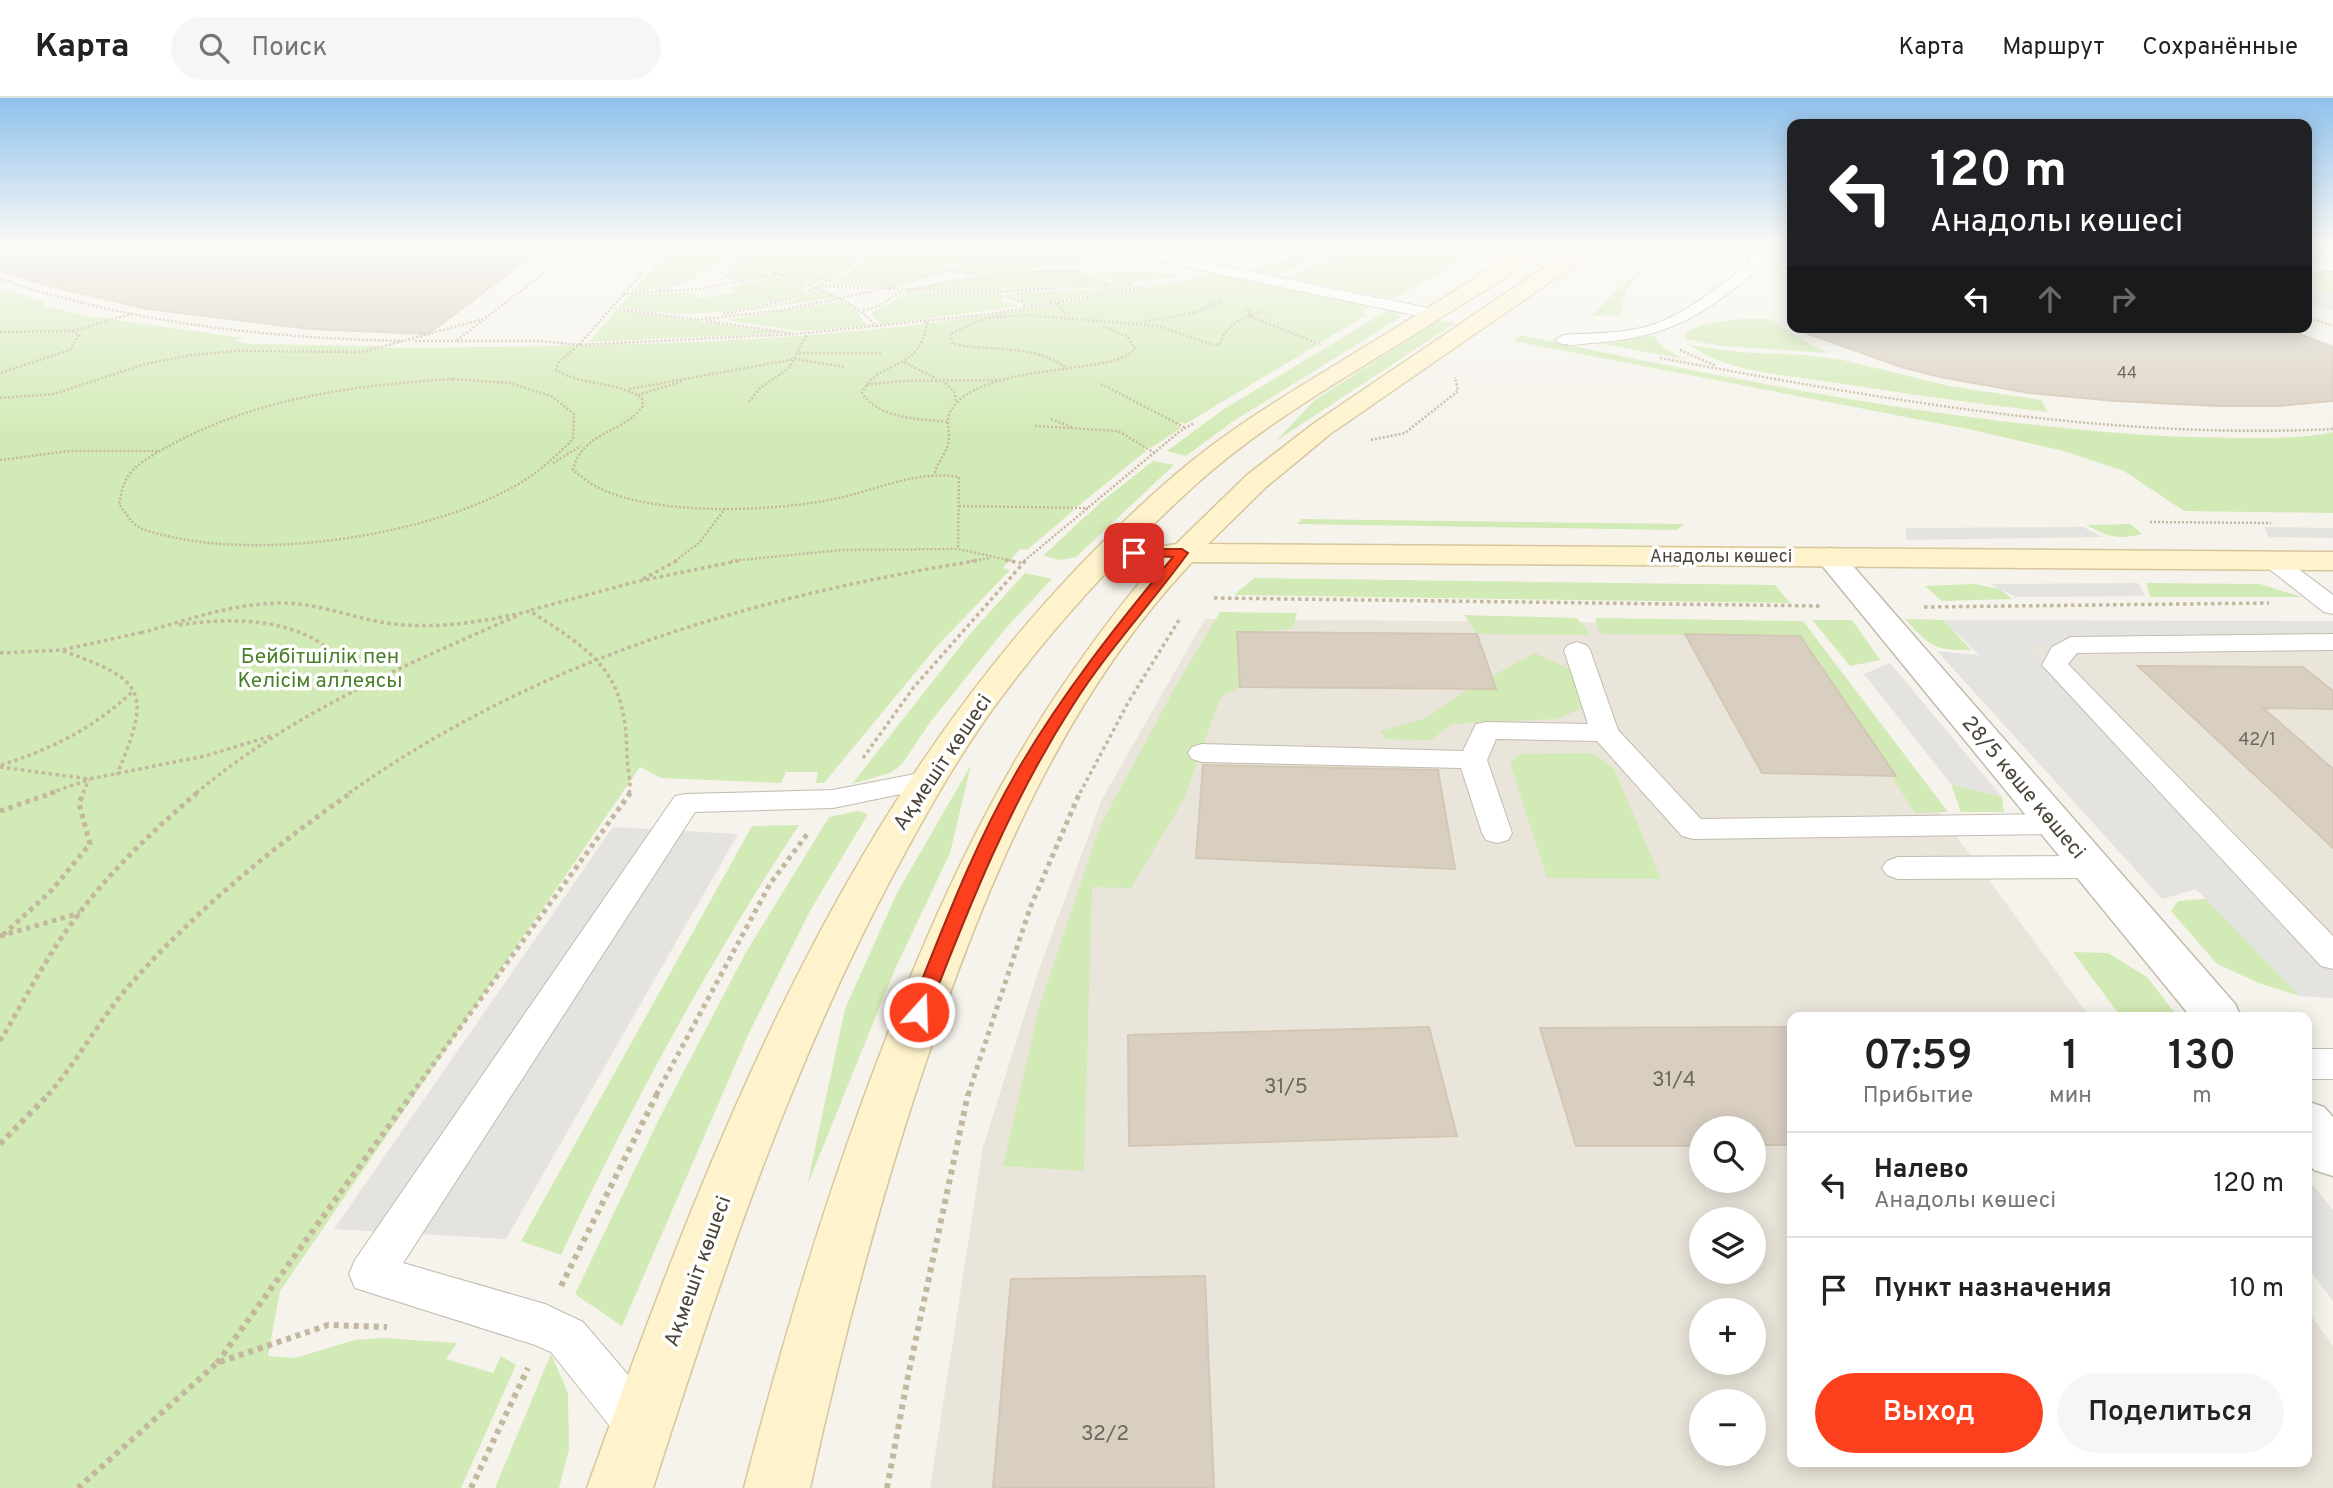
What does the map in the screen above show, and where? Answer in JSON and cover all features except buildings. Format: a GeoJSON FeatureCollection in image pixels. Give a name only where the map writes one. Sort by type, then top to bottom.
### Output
{"type":"FeatureCollection","features":[{"type":"Feature","properties":{"kind":"street","name":"Ақмешіт көшесі"},"geometry":{"type":"LineString","coordinates":[[620,1488],[756,1112],[801,1010],[858,897],[926,781],[1007,667],[1109,552],[1182,483],[1219,453],[1303,395],[1439,310]]}},
{"type":"Feature","properties":{"kind":"street"},"geometry":{"type":"LineString","coordinates":[[777,1488],[863,1170],[942,949],[974,874],[1023,774],[1066,704],[1147,593],[1193,588],[1269,470],[1321,429],[1494,310]]}},
{"type":"Feature","properties":{"kind":"street","name":"Анадолы көшесі"},"geometry":{"type":"LineString","coordinates":[[1109,552],[1193,588],[1830,557],[2333,561]]}},
{"type":"Feature","properties":{"kind":"street","name":"28/5 көше көшесі"},"geometry":{"type":"LineString","coordinates":[[1830,557],[2214,1012]]}},
{"type":"Feature","properties":{"kind":"street"},"geometry":{"type":"LineString","coordinates":[[2312,1129],[2333,1154]]}},
{"type":"Feature","properties":{"kind":"lane"},"geometry":{"type":"LineString","coordinates":[[1413,310],[1433,314]]}},
{"type":"Feature","properties":{"kind":"lane"},"geometry":{"type":"LineString","coordinates":[[1563,340],[1632,334],[1669,324],[1690,310]]}},
{"type":"Feature","properties":{"kind":"lane"},"geometry":{"type":"LineString","coordinates":[[2272,560],[2330,605]]}},
{"type":"Feature","properties":{"kind":"lane"},"geometry":{"type":"LineString","coordinates":[[2331,644],[2071,645],[2061,652],[2055,665],[2333,957]]}},
{"type":"Feature","properties":{"kind":"lane"},"geometry":{"type":"LineString","coordinates":[[1577,650],[1605,733],[1693,829],[2054,824]]}},
{"type":"Feature","properties":{"kind":"lane"},"geometry":{"type":"LineString","coordinates":[[1497,833],[1473,760],[1486,730],[1605,733]]}},
{"type":"Feature","properties":{"kind":"lane"},"geometry":{"type":"LineString","coordinates":[[1202,753],[1473,760]]}},
{"type":"Feature","properties":{"kind":"lane"},"geometry":{"type":"LineString","coordinates":[[641,1427],[567,1337],[545,1326],[371,1274],[687,803],[833,799],[926,781]]}},
{"type":"Feature","properties":{"kind":"lane"},"geometry":{"type":"LineString","coordinates":[[1898,867],[2091,867]]}},
{"type":"Feature","properties":{"kind":"lane"},"geometry":{"type":"LineString","coordinates":[[2312,1064],[2333,1064]]}},
{"type":"Feature","properties":{"kind":"path"},"geometry":{"type":"LineString","coordinates":[[114,310],[233,330],[322,339],[540,341],[579,345],[808,333],[1019,310]]}},
{"type":"Feature","properties":{"kind":"path"},"geometry":{"type":"LineString","coordinates":[[456,341],[496,310]]}},
{"type":"Feature","properties":{"kind":"path"},"geometry":{"type":"LineString","coordinates":[[609,310],[579,345],[559,362],[556,370],[572,378],[617,384],[642,398],[643,406],[638,412],[594,438],[573,451],[545,468],[492,497],[417,523],[330,540],[243,546],[179,541],[136,526],[119,504],[127,478],[158,451],[206,427],[265,406],[342,389],[393,382],[453,379],[510,383],[551,396],[574,415],[573,439],[573,451],[573,470],[583,481],[606,492],[678,506],[726,508],[824,501],[935,473],[959,477],[958,549]]}},
{"type":"Feature","properties":{"kind":"path"},"geometry":{"type":"LineString","coordinates":[[625,310],[762,327],[795,334]]}},
{"type":"Feature","properties":{"kind":"path"},"geometry":{"type":"LineString","coordinates":[[694,319],[741,310]]}},
{"type":"Feature","properties":{"kind":"path"},"geometry":{"type":"LineString","coordinates":[[694,319],[783,310]]}},
{"type":"Feature","properties":{"kind":"path"},"geometry":{"type":"LineString","coordinates":[[862,310],[877,327]]}},
{"type":"Feature","properties":{"kind":"path"},"geometry":{"type":"LineString","coordinates":[[1062,310],[1068,317]]}},
{"type":"Feature","properties":{"kind":"path"},"geometry":{"type":"LineString","coordinates":[[1130,324],[1201,310]]}},
{"type":"Feature","properties":{"kind":"path"},"geometry":{"type":"LineString","coordinates":[[1247,310],[1249,316]]}},
{"type":"Feature","properties":{"kind":"path"},"geometry":{"type":"LineString","coordinates":[[1065,367],[1055,358],[1034,349],[965,347],[953,344],[950,334],[988,318],[1030,315],[1177,330],[1212,346],[1220,344],[1226,328],[1249,316],[1269,310]]}},
{"type":"Feature","properties":{"kind":"path"},"geometry":{"type":"LineString","coordinates":[[0,332],[73,331],[132,314]]}},
{"type":"Feature","properties":{"kind":"path"},"geometry":{"type":"LineString","coordinates":[[1249,316],[1323,345]]}},
{"type":"Feature","properties":{"kind":"path"},"geometry":{"type":"LineString","coordinates":[[0,398],[54,394],[145,364],[192,355],[236,351],[350,354],[410,341],[487,317]]}},
{"type":"Feature","properties":{"kind":"path"},"geometry":{"type":"LineString","coordinates":[[2312,319],[2333,326]]}},
{"type":"Feature","properties":{"kind":"path"},"geometry":{"type":"LineString","coordinates":[[935,473],[936,461],[948,445],[949,413],[956,403],[981,388],[1009,380],[1065,367],[1112,361],[1132,353],[1135,348],[1128,337],[1087,321]]}},
{"type":"Feature","properties":{"kind":"path"},"geometry":{"type":"LineString","coordinates":[[927,322],[925,342],[903,362],[866,385],[862,393],[870,404],[906,417],[948,422]]}},
{"type":"Feature","properties":{"kind":"path"},"geometry":{"type":"LineString","coordinates":[[0,373],[70,350],[79,339],[79,335],[73,331]]}},
{"type":"Feature","properties":{"kind":"path"},"geometry":{"type":"LineString","coordinates":[[749,402],[760,387],[779,377],[795,359],[808,333]]}},
{"type":"Feature","properties":{"kind":"path"},"geometry":{"type":"LineString","coordinates":[[798,353],[882,352]]}},
{"type":"Feature","properties":{"kind":"path"},"geometry":{"type":"LineString","coordinates":[[1657,358],[1890,397],[2080,421],[2181,429],[2333,429]]}},
{"type":"Feature","properties":{"kind":"path"},"geometry":{"type":"LineString","coordinates":[[628,389],[795,359],[845,367]]}},
{"type":"Feature","properties":{"kind":"path"},"geometry":{"type":"LineString","coordinates":[[903,362],[940,381],[955,393],[956,403]]}},
{"type":"Feature","properties":{"kind":"path"},"geometry":{"type":"LineString","coordinates":[[638,395],[690,377]]}},
{"type":"Feature","properties":{"kind":"path"},"geometry":{"type":"LineString","coordinates":[[866,385],[914,378],[964,383],[1009,380]]}},
{"type":"Feature","properties":{"kind":"path"},"geometry":{"type":"LineString","coordinates":[[1101,384],[1186,428]]}},
{"type":"Feature","properties":{"kind":"path"},"geometry":{"type":"LineString","coordinates":[[1051,419],[1076,428]]}},
{"type":"Feature","properties":{"kind":"path"},"geometry":{"type":"LineString","coordinates":[[1035,426],[1118,431],[1155,453]]}},
{"type":"Feature","properties":{"kind":"path"},"geometry":{"type":"LineString","coordinates":[[573,461],[580,449],[594,438]]}},
{"type":"Feature","properties":{"kind":"path"},"geometry":{"type":"LineString","coordinates":[[545,468],[573,439]]}},
{"type":"Feature","properties":{"kind":"path"},"geometry":{"type":"LineString","coordinates":[[0,460],[69,451],[158,451]]}},
{"type":"Feature","properties":{"kind":"path"},"geometry":{"type":"LineString","coordinates":[[959,506],[1089,508]]}},
{"type":"Feature","properties":{"kind":"path"},"geometry":{"type":"LineString","coordinates":[[635,582],[688,554],[707,537],[726,508]]}},
{"type":"Feature","properties":{"kind":"path"},"geometry":{"type":"LineString","coordinates":[[141,633],[218,611],[257,604],[306,605],[387,623],[425,626],[488,620],[635,582],[737,560],[842,550],[958,549],[1022,563]]}},
{"type":"Feature","properties":{"kind":"path"},"geometry":{"type":"LineString","coordinates":[[0,1144],[34,1112],[82,1052],[113,1006],[185,928],[253,863],[301,825],[393,764],[462,724],[599,659],[710,618],[816,590],[995,557]]}},
{"type":"Feature","properties":{"kind":"path"},"geometry":{"type":"LineString","coordinates":[[887,1488],[908,1376],[975,1069],[1030,908],[1076,800],[1193,588],[1870,606],[2330,605]]}},
{"type":"Feature","properties":{"kind":"path"},"geometry":{"type":"LineString","coordinates":[[78,1488],[217,1363],[631,791],[625,772],[625,717],[609,671],[599,659],[530,611]]}},
{"type":"Feature","properties":{"kind":"path"},"geometry":{"type":"LineString","coordinates":[[0,1041],[80,912],[158,829],[205,788],[275,735],[358,690],[530,611]]}},
{"type":"Feature","properties":{"kind":"path"},"geometry":{"type":"LineString","coordinates":[[0,653],[62,650],[196,622],[239,621],[308,637],[327,648],[358,690]]}},
{"type":"Feature","properties":{"kind":"path"},"geometry":{"type":"LineString","coordinates":[[62,650],[127,680],[133,691],[139,710],[138,720],[117,775]]}},
{"type":"Feature","properties":{"kind":"path"},"geometry":{"type":"LineString","coordinates":[[0,766],[39,753],[81,734],[108,715],[133,691]]}},
{"type":"Feature","properties":{"kind":"path"},"geometry":{"type":"LineString","coordinates":[[0,811],[89,779],[205,756],[275,735]]}},
{"type":"Feature","properties":{"kind":"path"},"geometry":{"type":"LineString","coordinates":[[0,766],[89,779]]}},
{"type":"Feature","properties":{"kind":"path"},"geometry":{"type":"LineString","coordinates":[[2,936],[51,891],[90,844],[79,803],[89,779]]}},
{"type":"Feature","properties":{"kind":"path"},"geometry":{"type":"LineString","coordinates":[[2,936],[80,912]]}},
{"type":"Feature","properties":{"kind":"path"},"geometry":{"type":"LineString","coordinates":[[217,1363],[328,1325],[397,1327]]}},
{"type":"Feature","properties":{"kind":"shaded area"},"geometry":{"type":"Polygon","coordinates":[[[2083,527],[2103,537],[1906,540],[1906,528],[2083,527]]]}},
{"type":"Feature","properties":{"kind":"shaded area"},"geometry":{"type":"Polygon","coordinates":[[[2264,527],[2333,528],[2333,538],[2269,537],[2264,527]]]}},
{"type":"Feature","properties":{"kind":"shaded area"},"geometry":{"type":"Polygon","coordinates":[[[2138,583],[2145,596],[2016,597],[1990,584],[2138,583]]]}},
{"type":"Feature","properties":{"kind":"shaded area"},"geometry":{"type":"Polygon","coordinates":[[[1205,619],[1799,624],[2086,1012],[1787,1012],[1787,1467],[2312,1467],[2312,1317],[2333,1346],[2333,1488],[930,1488],[983,1147],[1038,972],[1102,799],[1205,619]]]}},
{"type":"Feature","properties":{"kind":"shaded area"},"geometry":{"type":"Polygon","coordinates":[[[1944,620],[2333,621],[2333,647],[2029,646],[2333,954],[2333,998],[2300,996],[2196,889],[2162,899],[1937,651],[1979,655],[1944,620]]]}},
{"type":"Feature","properties":{"kind":"shaded area"},"geometry":{"type":"Polygon","coordinates":[[[2029,646],[2333,647],[2333,957],[2029,646]]]}},
{"type":"Feature","properties":{"kind":"shaded area"},"geometry":{"type":"Polygon","coordinates":[[[1890,663],[2002,797],[1951,784],[1864,674],[1890,663]]]}},
{"type":"Feature","properties":{"kind":"shaded area"},"geometry":{"type":"Polygon","coordinates":[[[613,827],[738,834],[506,1239],[334,1229],[613,827]]]}},
{"type":"Feature","properties":{"kind":"shaded area"},"geometry":{"type":"Polygon","coordinates":[[[2312,1184],[2333,1210],[2333,1301],[2312,1273],[2312,1184]]]}},
{"type":"Feature","properties":{"kind":"green space","name":"Бейбітшілік пен Келісім аллеясы"},"geometry":{"type":"Polygon","coordinates":[[[0,310],[61,310],[112,319],[107,321],[116,320],[243,338],[233,341],[250,344],[380,346],[377,348],[702,342],[862,331],[1014,311],[1365,310],[1361,312],[1367,314],[1320,343],[1314,340],[1311,342],[1317,345],[1185,424],[1181,422],[1177,425],[1181,428],[1151,448],[1148,446],[1144,449],[1146,451],[1078,506],[1067,508],[1075,509],[1027,550],[1020,549],[1003,568],[1010,570],[938,645],[824,783],[816,783],[818,772],[786,772],[781,783],[661,778],[640,767],[280,1291],[268,1356],[295,1358],[355,1340],[383,1338],[457,1343],[446,1359],[493,1373],[501,1356],[516,1365],[461,1488],[0,1488],[0,310]]]}},
{"type":"Feature","properties":{"kind":"green space"},"geometry":{"type":"Polygon","coordinates":[[[616,310],[783,333],[589,342],[616,310]]]}},
{"type":"Feature","properties":{"kind":"green space"},"geometry":{"type":"Polygon","coordinates":[[[641,310],[734,310],[692,314],[641,310]]]}},
{"type":"Feature","properties":{"kind":"green space"},"geometry":{"type":"Polygon","coordinates":[[[788,310],[856,310],[867,326],[797,331],[726,320],[788,310]]]}},
{"type":"Feature","properties":{"kind":"green space"},"geometry":{"type":"Polygon","coordinates":[[[876,310],[992,310],[880,325],[871,312],[876,310]]]}},
{"type":"Feature","properties":{"kind":"green space"},"geometry":{"type":"Polygon","coordinates":[[[1388,310],[1397,312],[1401,317],[1232,422],[1186,456],[1167,451],[1224,409],[1388,310]]]}},
{"type":"Feature","properties":{"kind":"green space"},"geometry":{"type":"Polygon","coordinates":[[[1597,310],[1622,310],[1622,315],[1591,316],[1597,310]]]}},
{"type":"Feature","properties":{"kind":"green space"},"geometry":{"type":"Polygon","coordinates":[[[1741,319],[1771,319],[1787,330],[1787,333],[1792,333],[1829,353],[1722,346],[1685,339],[1686,332],[1704,324],[1741,319]]]}},
{"type":"Feature","properties":{"kind":"green space"},"geometry":{"type":"Polygon","coordinates":[[[1439,320],[1455,323],[1276,441],[1315,400],[1439,320]]]}},
{"type":"Feature","properties":{"kind":"green space"},"geometry":{"type":"Polygon","coordinates":[[[1521,335],[1812,393],[2032,425],[2217,438],[2283,438],[2333,432],[2333,513],[2184,511],[2124,471],[2064,451],[1968,429],[1514,341],[1521,335]]]}},
{"type":"Feature","properties":{"kind":"green space"},"geometry":{"type":"Polygon","coordinates":[[[1653,335],[1662,347],[1684,359],[1603,344],[1653,335]]]}},
{"type":"Feature","properties":{"kind":"green space"},"geometry":{"type":"Polygon","coordinates":[[[1690,345],[1738,352],[1843,360],[1949,386],[2041,400],[2048,412],[1754,370],[1720,361],[1690,345]]]}},
{"type":"Feature","properties":{"kind":"green space"},"geometry":{"type":"Polygon","coordinates":[[[1153,461],[1174,465],[1076,557],[1060,560],[1043,556],[1101,502],[1153,461]]]}},
{"type":"Feature","properties":{"kind":"green space"},"geometry":{"type":"Polygon","coordinates":[[[1302,519],[1685,524],[1676,530],[1297,524],[1302,519]]]}},
{"type":"Feature","properties":{"kind":"green space"},"geometry":{"type":"Polygon","coordinates":[[[2130,524],[2142,534],[2113,536],[2087,525],[2130,524]]]}},
{"type":"Feature","properties":{"kind":"green space"},"geometry":{"type":"Polygon","coordinates":[[[1025,573],[1052,579],[1006,628],[931,721],[902,764],[890,773],[852,784],[970,634],[1025,573]]]}},
{"type":"Feature","properties":{"kind":"green space"},"geometry":{"type":"Polygon","coordinates":[[[1254,578],[1775,585],[1790,603],[1234,595],[1254,578]]]}},
{"type":"Feature","properties":{"kind":"green space"},"geometry":{"type":"Polygon","coordinates":[[[2146,583],[2260,584],[2302,597],[2150,597],[2146,583]]]}},
{"type":"Feature","properties":{"kind":"green space"},"geometry":{"type":"Polygon","coordinates":[[[1974,584],[2000,589],[2012,599],[1942,601],[1925,586],[1974,584]]]}},
{"type":"Feature","properties":{"kind":"green space"},"geometry":{"type":"Polygon","coordinates":[[[1220,612],[1297,613],[1292,629],[1237,633],[1240,687],[1221,697],[1184,799],[1131,888],[1092,887],[1084,1171],[1003,1166],[1039,1008],[1100,826],[1177,684],[1220,612]]]}},
{"type":"Feature","properties":{"kind":"green space"},"geometry":{"type":"Polygon","coordinates":[[[1464,615],[1577,618],[1590,635],[1477,634],[1464,615]]]}},
{"type":"Feature","properties":{"kind":"green space"},"geometry":{"type":"Polygon","coordinates":[[[1595,618],[1803,621],[1948,812],[1915,813],[1800,636],[1600,634],[1595,618]]]}},
{"type":"Feature","properties":{"kind":"green space"},"geometry":{"type":"Polygon","coordinates":[[[1905,619],[1944,620],[1971,650],[1933,645],[1905,619]]]}},
{"type":"Feature","properties":{"kind":"green space"},"geometry":{"type":"Polygon","coordinates":[[[1812,620],[1852,620],[1880,660],[1850,666],[1812,620]]]}},
{"type":"Feature","properties":{"kind":"green space"},"geometry":{"type":"Polygon","coordinates":[[[1535,653],[1582,675],[1584,708],[1556,719],[1452,724],[1431,740],[1385,739],[1380,731],[1426,718],[1468,689],[1535,653]]]}},
{"type":"Feature","properties":{"kind":"green space"},"geometry":{"type":"Polygon","coordinates":[[[1592,753],[1614,769],[1661,879],[1547,878],[1510,763],[1519,754],[1592,753]]]}},
{"type":"Feature","properties":{"kind":"green space"},"geometry":{"type":"Polygon","coordinates":[[[971,765],[950,853],[895,969],[807,1186],[845,1009],[897,893],[971,765]]]}},
{"type":"Feature","properties":{"kind":"green space"},"geometry":{"type":"Polygon","coordinates":[[[1951,784],[2002,797],[2004,812],[1961,812],[1951,784]]]}},
{"type":"Feature","properties":{"kind":"green space"},"geometry":{"type":"Polygon","coordinates":[[[858,811],[868,814],[810,911],[749,1033],[622,1326],[575,1294],[659,1119],[745,954],[829,817],[858,811]]]}},
{"type":"Feature","properties":{"kind":"green space"},"geometry":{"type":"Polygon","coordinates":[[[799,825],[672,1035],[561,1255],[521,1241],[752,826],[799,825]]]}},
{"type":"Feature","properties":{"kind":"green space"},"geometry":{"type":"Polygon","coordinates":[[[2206,899],[2300,996],[2259,983],[2217,964],[2171,911],[2178,901],[2206,899]]]}},
{"type":"Feature","properties":{"kind":"green space"},"geometry":{"type":"Polygon","coordinates":[[[2073,952],[2108,953],[2147,977],[2174,1012],[2117,1012],[2073,952]]]}},
{"type":"Feature","properties":{"kind":"green space"},"geometry":{"type":"Polygon","coordinates":[[[551,1354],[568,1393],[569,1449],[559,1488],[495,1488],[551,1354]]]}},
{"type":"Feature","properties":{"kind":"route"},"geometry":{"type":"LineString","coordinates":[[919,1012],[974,874],[1023,774],[1066,704],[1109,643],[1182,553],[1134,553]]}}]}
